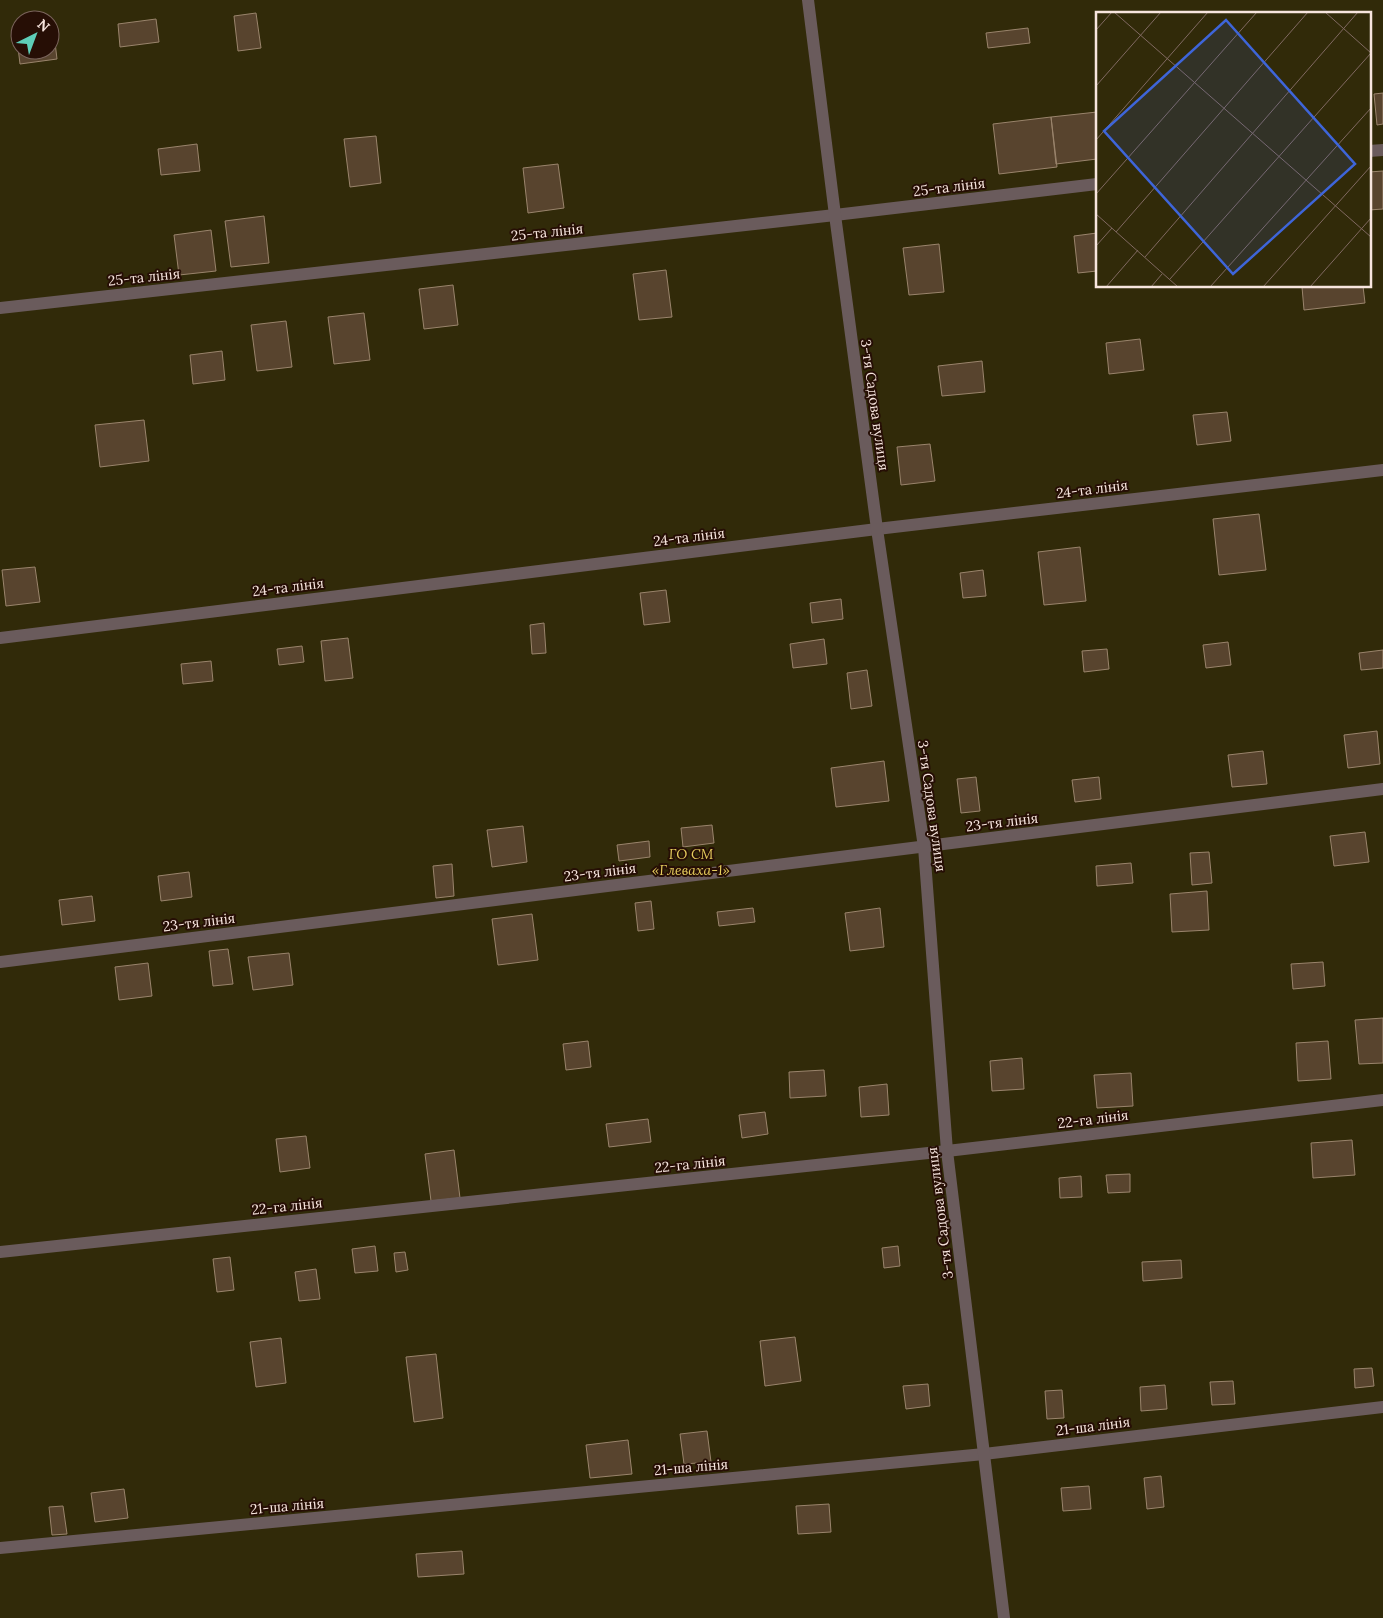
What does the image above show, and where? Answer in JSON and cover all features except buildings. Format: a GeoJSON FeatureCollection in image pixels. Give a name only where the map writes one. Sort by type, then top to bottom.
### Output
{"type":"FeatureCollection","features":[{"type":"Feature","properties":{"kind":"street","name":"3-тя Садова вулиця"},"geometry":{"type":"LineString","coordinates":[[808,0],[877,529],[924,847],[947,1151],[1004,1618]]}},
{"type":"Feature","properties":{"kind":"street"},"geometry":{"type":"LineString","coordinates":[[1370,151],[1383,150]]}},
{"type":"Feature","properties":{"kind":"street","name":"25-та лінія"},"geometry":{"type":"LineString","coordinates":[[0,308],[835,216],[1096,184]]}},
{"type":"Feature","properties":{"kind":"street","name":"24-та лінія"},"geometry":{"type":"LineString","coordinates":[[0,638],[877,529],[1383,470]]}},
{"type":"Feature","properties":{"kind":"street","name":"23-тя лінія"},"geometry":{"type":"LineString","coordinates":[[0,962],[1383,789]]}},
{"type":"Feature","properties":{"kind":"street","name":"22-га лінія"},"geometry":{"type":"LineString","coordinates":[[0,1252],[947,1151],[1383,1100]]}},
{"type":"Feature","properties":{"kind":"street","name":"21-ша лінія"},"geometry":{"type":"LineString","coordinates":[[0,1548],[984,1454],[1383,1407]]}},
{"type":"Feature","properties":{"kind":"green space","name":"ГО СМ «Глеваха-1»"},"geometry":{"type":"Polygon","coordinates":[[[0,0],[1383,0],[1383,1618],[0,1618],[0,0]]]}}]}
